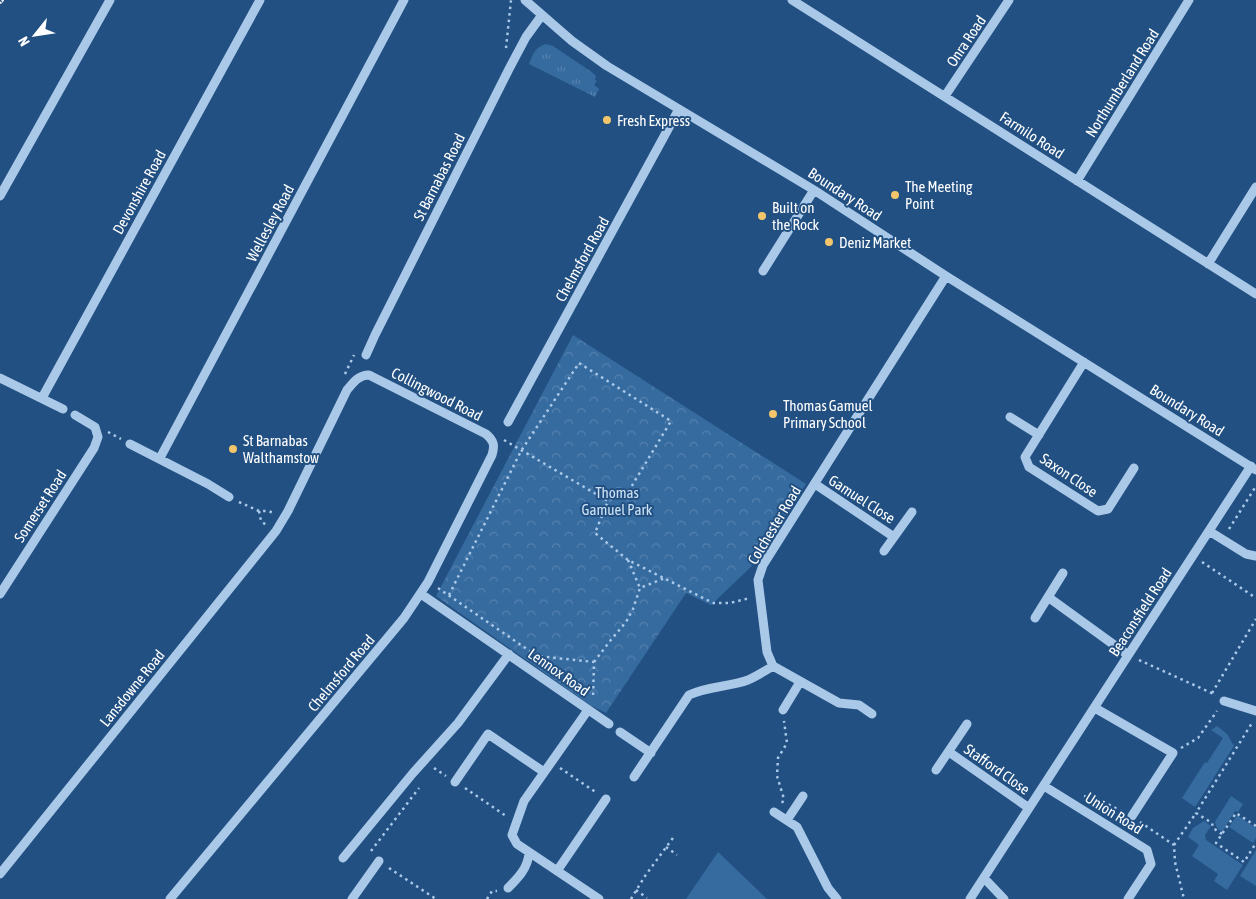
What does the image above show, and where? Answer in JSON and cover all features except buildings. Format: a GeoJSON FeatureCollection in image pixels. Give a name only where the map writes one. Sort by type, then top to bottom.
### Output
{"type":"FeatureCollection","features":[{"type":"Feature","properties":{"kind":"street"},"geometry":{"type":"LineString","coordinates":[[0,196],[110,0]]}},
{"type":"Feature","properties":{"kind":"street","name":"Devonshire Road"},"geometry":{"type":"LineString","coordinates":[[42,398],[260,0]]}},
{"type":"Feature","properties":{"kind":"street","name":"Wellesley Road"},"geometry":{"type":"LineString","coordinates":[[160,458],[404,0]]}},
{"type":"Feature","properties":{"kind":"street","name":"Farmilo Road"},"geometry":{"type":"LineString","coordinates":[[792,0],[1256,294]]}},
{"type":"Feature","properties":{"kind":"street","name":"Onra Road"},"geometry":{"type":"LineString","coordinates":[[945,96],[1009,0]]}},
{"type":"Feature","properties":{"kind":"street","name":"Northumberland Road"},"geometry":{"type":"LineString","coordinates":[[1077,181],[1189,0]]}},
{"type":"Feature","properties":{"kind":"street","name":"Boundary Road"},"geometry":{"type":"LineString","coordinates":[[531,2],[542,15],[572,41],[607,66],[814,190],[946,276],[1253,468]]}},
{"type":"Feature","properties":{"kind":"street","name":"St Barnabas Road"},"geometry":{"type":"LineString","coordinates":[[366,355],[509,69],[526,37],[542,15]]}},
{"type":"Feature","properties":{"kind":"street","name":"Chelmsford Road"},"geometry":{"type":"LineString","coordinates":[[508,422],[679,109]]}},
{"type":"Feature","properties":{"kind":"street"},"geometry":{"type":"LineString","coordinates":[[1208,264],[1256,187]]}},
{"type":"Feature","properties":{"kind":"street"},"geometry":{"type":"LineString","coordinates":[[763,271],[814,190]]}},
{"type":"Feature","properties":{"kind":"street","name":"Colchester Road"},"geometry":{"type":"LineString","coordinates":[[773,666],[767,652],[758,580],[763,565],[946,276]]}},
{"type":"Feature","properties":{"kind":"street","name":"Saxon Close"},"geometry":{"type":"LineString","coordinates":[[1084,362],[1025,457],[1029,467],[1098,511],[1108,509],[1134,468]]}},
{"type":"Feature","properties":{"kind":"street","name":"Collingwood Road"},"geometry":{"type":"LineString","coordinates":[[284,518],[346,390],[354,381],[365,375],[369,375],[452,416],[486,434],[494,442]]}},
{"type":"Feature","properties":{"kind":"street"},"geometry":{"type":"LineString","coordinates":[[0,378],[63,409]]}},
{"type":"Feature","properties":{"kind":"street"},"geometry":{"type":"LineString","coordinates":[[75,415],[91,423],[101,431]]}},
{"type":"Feature","properties":{"kind":"street","name":"Saxon Close"},"geometry":{"type":"LineString","coordinates":[[1010,417],[1039,436]]}},
{"type":"Feature","properties":{"kind":"street","name":"Somerset Road"},"geometry":{"type":"LineString","coordinates":[[0,594],[94,448],[101,431]]}},
{"type":"Feature","properties":{"kind":"street","name":"Chelmsford Road"},"geometry":{"type":"LineString","coordinates":[[170,899],[404,618],[428,582],[492,455],[494,442]]}},
{"type":"Feature","properties":{"kind":"street"},"geometry":{"type":"LineString","coordinates":[[130,444],[160,458],[229,497]]}},
{"type":"Feature","properties":{"kind":"street","name":"Beaconsfield Road"},"geometry":{"type":"LineString","coordinates":[[970,899],[1209,530],[1253,468]]}},
{"type":"Feature","properties":{"kind":"street","name":"Gamuel Close"},"geometry":{"type":"LineString","coordinates":[[815,484],[894,537]]}},
{"type":"Feature","properties":{"kind":"street","name":"Gamuel Close"},"geometry":{"type":"LineString","coordinates":[[884,551],[912,512]]}},
{"type":"Feature","properties":{"kind":"street","name":"Lansdowne Road"},"geometry":{"type":"LineString","coordinates":[[0,874],[276,531],[284,518]]}},
{"type":"Feature","properties":{"kind":"street"},"geometry":{"type":"LineString","coordinates":[[1209,530],[1246,554],[1256,556]]}},
{"type":"Feature","properties":{"kind":"street"},"geometry":{"type":"LineString","coordinates":[[1035,618],[1063,573]]}},
{"type":"Feature","properties":{"kind":"street","name":"Lennox Road"},"geometry":{"type":"LineString","coordinates":[[421,594],[588,710],[524,801],[512,836],[529,853],[599,899]]}},
{"type":"Feature","properties":{"kind":"street"},"geometry":{"type":"LineString","coordinates":[[1048,596],[1128,655]]}},
{"type":"Feature","properties":{"kind":"street"},"geometry":{"type":"LineString","coordinates":[[343,858],[458,722],[509,654]]}},
{"type":"Feature","properties":{"kind":"street"},"geometry":{"type":"LineString","coordinates":[[634,777],[689,695],[697,690],[747,680],[773,666],[839,703],[859,705],[872,714]]}},
{"type":"Feature","properties":{"kind":"street"},"geometry":{"type":"LineString","coordinates":[[783,710],[800,682]]}},
{"type":"Feature","properties":{"kind":"street"},"geometry":{"type":"LineString","coordinates":[[1224,702],[1256,711]]}},
{"type":"Feature","properties":{"kind":"street"},"geometry":{"type":"LineString","coordinates":[[1095,708],[1172,753],[1132,816]]}},
{"type":"Feature","properties":{"kind":"street"},"geometry":{"type":"LineString","coordinates":[[588,710],[609,724]]}},
{"type":"Feature","properties":{"kind":"street","name":"Stafford Close"},"geometry":{"type":"LineString","coordinates":[[936,770],[967,724]]}},
{"type":"Feature","properties":{"kind":"street"},"geometry":{"type":"LineString","coordinates":[[620,732],[651,753]]}},
{"type":"Feature","properties":{"kind":"street"},"geometry":{"type":"LineString","coordinates":[[455,782],[488,734],[544,772]]}},
{"type":"Feature","properties":{"kind":"street","name":"Stafford Close"},"geometry":{"type":"LineString","coordinates":[[948,752],[1030,808]]}},
{"type":"Feature","properties":{"kind":"street","name":"Union Road"},"geometry":{"type":"LineString","coordinates":[[1044,786],[1147,850],[1150,864],[1128,899]]}},
{"type":"Feature","properties":{"kind":"street"},"geometry":{"type":"LineString","coordinates":[[787,820],[803,796]]}},
{"type":"Feature","properties":{"kind":"street"},"geometry":{"type":"LineString","coordinates":[[557,871],[606,799]]}},
{"type":"Feature","properties":{"kind":"street"},"geometry":{"type":"LineString","coordinates":[[775,812],[797,827],[828,888],[837,899]]}},
{"type":"Feature","properties":{"kind":"street"},"geometry":{"type":"LineString","coordinates":[[503,890],[520,875],[528,862],[529,853]]}},
{"type":"Feature","properties":{"kind":"street"},"geometry":{"type":"LineString","coordinates":[[352,899],[379,861]]}},
{"type":"Feature","properties":{"kind":"street"},"geometry":{"type":"LineString","coordinates":[[984,878],[1004,899]]}},
{"type":"Feature","properties":{"kind":"path"},"geometry":{"type":"LineString","coordinates":[[509,69],[504,60],[511,0]]}},
{"type":"Feature","properties":{"kind":"path"},"geometry":{"type":"LineString","coordinates":[[449,595],[521,451],[579,363],[671,421],[630,490],[608,501],[595,533],[628,560],[713,603],[730,603],[760,596]]}},
{"type":"Feature","properties":{"kind":"path"},"geometry":{"type":"LineString","coordinates":[[101,431],[130,444]]}},
{"type":"Feature","properties":{"kind":"path"},"geometry":{"type":"LineString","coordinates":[[501,435],[504,440],[521,451],[608,501]]}},
{"type":"Feature","properties":{"kind":"path"},"geometry":{"type":"LineString","coordinates":[[1223,539],[1256,486]]}},
{"type":"Feature","properties":{"kind":"path"},"geometry":{"type":"LineString","coordinates":[[229,497],[259,511],[268,511]]}},
{"type":"Feature","properties":{"kind":"path"},"geometry":{"type":"LineString","coordinates":[[1193,556],[1256,598]]}},
{"type":"Feature","properties":{"kind":"path"},"geometry":{"type":"LineString","coordinates":[[588,710],[592,699],[594,662],[626,622],[634,609],[640,588],[628,560]]}},
{"type":"Feature","properties":{"kind":"path"},"geometry":{"type":"LineString","coordinates":[[640,588],[665,578]]}},
{"type":"Feature","properties":{"kind":"path"},"geometry":{"type":"LineString","coordinates":[[428,582],[537,656],[594,662]]}},
{"type":"Feature","properties":{"kind":"path"},"geometry":{"type":"LineString","coordinates":[[1212,693],[1256,619]]}},
{"type":"Feature","properties":{"kind":"path"},"geometry":{"type":"LineString","coordinates":[[1128,655],[1212,693],[1224,702],[1198,738],[1172,753]]}},
{"type":"Feature","properties":{"kind":"path"},"geometry":{"type":"LineString","coordinates":[[775,812],[784,799],[777,776],[778,758],[787,743],[783,710]]}},
{"type":"Feature","properties":{"kind":"path"},"geometry":{"type":"LineString","coordinates":[[1174,846],[1256,717]]}},
{"type":"Feature","properties":{"kind":"path"},"geometry":{"type":"LineString","coordinates":[[552,762],[606,799]]}},
{"type":"Feature","properties":{"kind":"path"},"geometry":{"type":"LineString","coordinates":[[434,768],[516,822]]}},
{"type":"Feature","properties":{"kind":"path"},"geometry":{"type":"LineString","coordinates":[[422,783],[369,854],[436,899]]}},
{"type":"Feature","properties":{"kind":"path"},"geometry":{"type":"LineString","coordinates":[[1196,813],[1212,823],[1213,828],[1222,834]]}},
{"type":"Feature","properties":{"kind":"path"},"geometry":{"type":"LineString","coordinates":[[1256,826],[1236,813],[1216,843],[1244,862],[1256,843]]}},
{"type":"Feature","properties":{"kind":"path"},"geometry":{"type":"LineString","coordinates":[[631,899],[672,838]]}},
{"type":"Feature","properties":{"kind":"path"},"geometry":{"type":"LineString","coordinates":[[666,847],[676,855]]}},
{"type":"Feature","properties":{"kind":"path"},"geometry":{"type":"LineString","coordinates":[[487,899],[492,891],[503,890]]}},
{"type":"Feature","properties":{"kind":"path"},"geometry":{"type":"LineString","coordinates":[[636,890],[647,898]]}},
{"type":"Feature","properties":{"kind":"green space"},"geometry":{"type":"Polygon","coordinates":[[[546,44],[553,46],[596,76],[595,80],[597,81],[594,85],[599,89],[595,97],[529,64],[537,49],[546,44]]]}},
{"type":"Feature","properties":{"kind":"green space","name":"Thomas Gamuel Park"},"geometry":{"type":"Polygon","coordinates":[[[573,335],[806,484],[755,563],[711,605],[686,593],[606,713],[590,705],[436,596],[573,335]]]}},
{"type":"Feature","properties":{"kind":"green space"},"geometry":{"type":"Polygon","coordinates":[[[1217,726],[1227,734],[1234,746],[1195,807],[1182,798],[1223,738],[1211,730],[1217,726]]]}},
{"type":"Feature","properties":{"kind":"green space"},"geometry":{"type":"Polygon","coordinates":[[[1231,796],[1243,804],[1238,812],[1235,811],[1222,832],[1217,828],[1215,822],[1231,796]]]}},
{"type":"Feature","properties":{"kind":"green space"},"geometry":{"type":"Polygon","coordinates":[[[1237,815],[1256,828],[1256,838],[1253,843],[1229,827],[1237,815]]]}},
{"type":"Feature","properties":{"kind":"green space"},"geometry":{"type":"Polygon","coordinates":[[[1204,821],[1211,826],[1205,835],[1206,840],[1243,865],[1227,890],[1214,881],[1218,874],[1192,856],[1199,845],[1188,837],[1193,828],[1204,821]]]}},
{"type":"Feature","properties":{"kind":"green space"},"geometry":{"type":"Polygon","coordinates":[[[1256,850],[1256,886],[1240,876],[1256,850]]]}},
{"type":"Feature","properties":{"kind":"green space"},"geometry":{"type":"Polygon","coordinates":[[[718,852],[767,899],[686,899],[718,852]]]}},
{"type":"Feature","properties":{"kind":"place","name":"Fresh Express"},"geometry":{"type":"Point","coordinates":[607,120]}},
{"type":"Feature","properties":{"kind":"place","name":"The Meeting Point"},"geometry":{"type":"Point","coordinates":[895,195]}},
{"type":"Feature","properties":{"kind":"place","name":"Built on the Rock"},"geometry":{"type":"Point","coordinates":[762,216]}},
{"type":"Feature","properties":{"kind":"place","name":"Deniz Market"},"geometry":{"type":"Point","coordinates":[829,242]}},
{"type":"Feature","properties":{"kind":"place","name":"Thomas Gamuel Primary School"},"geometry":{"type":"Point","coordinates":[773,414]}},
{"type":"Feature","properties":{"kind":"place","name":"St Barnabas Walthamstow"},"geometry":{"type":"Point","coordinates":[233,449]}}]}
